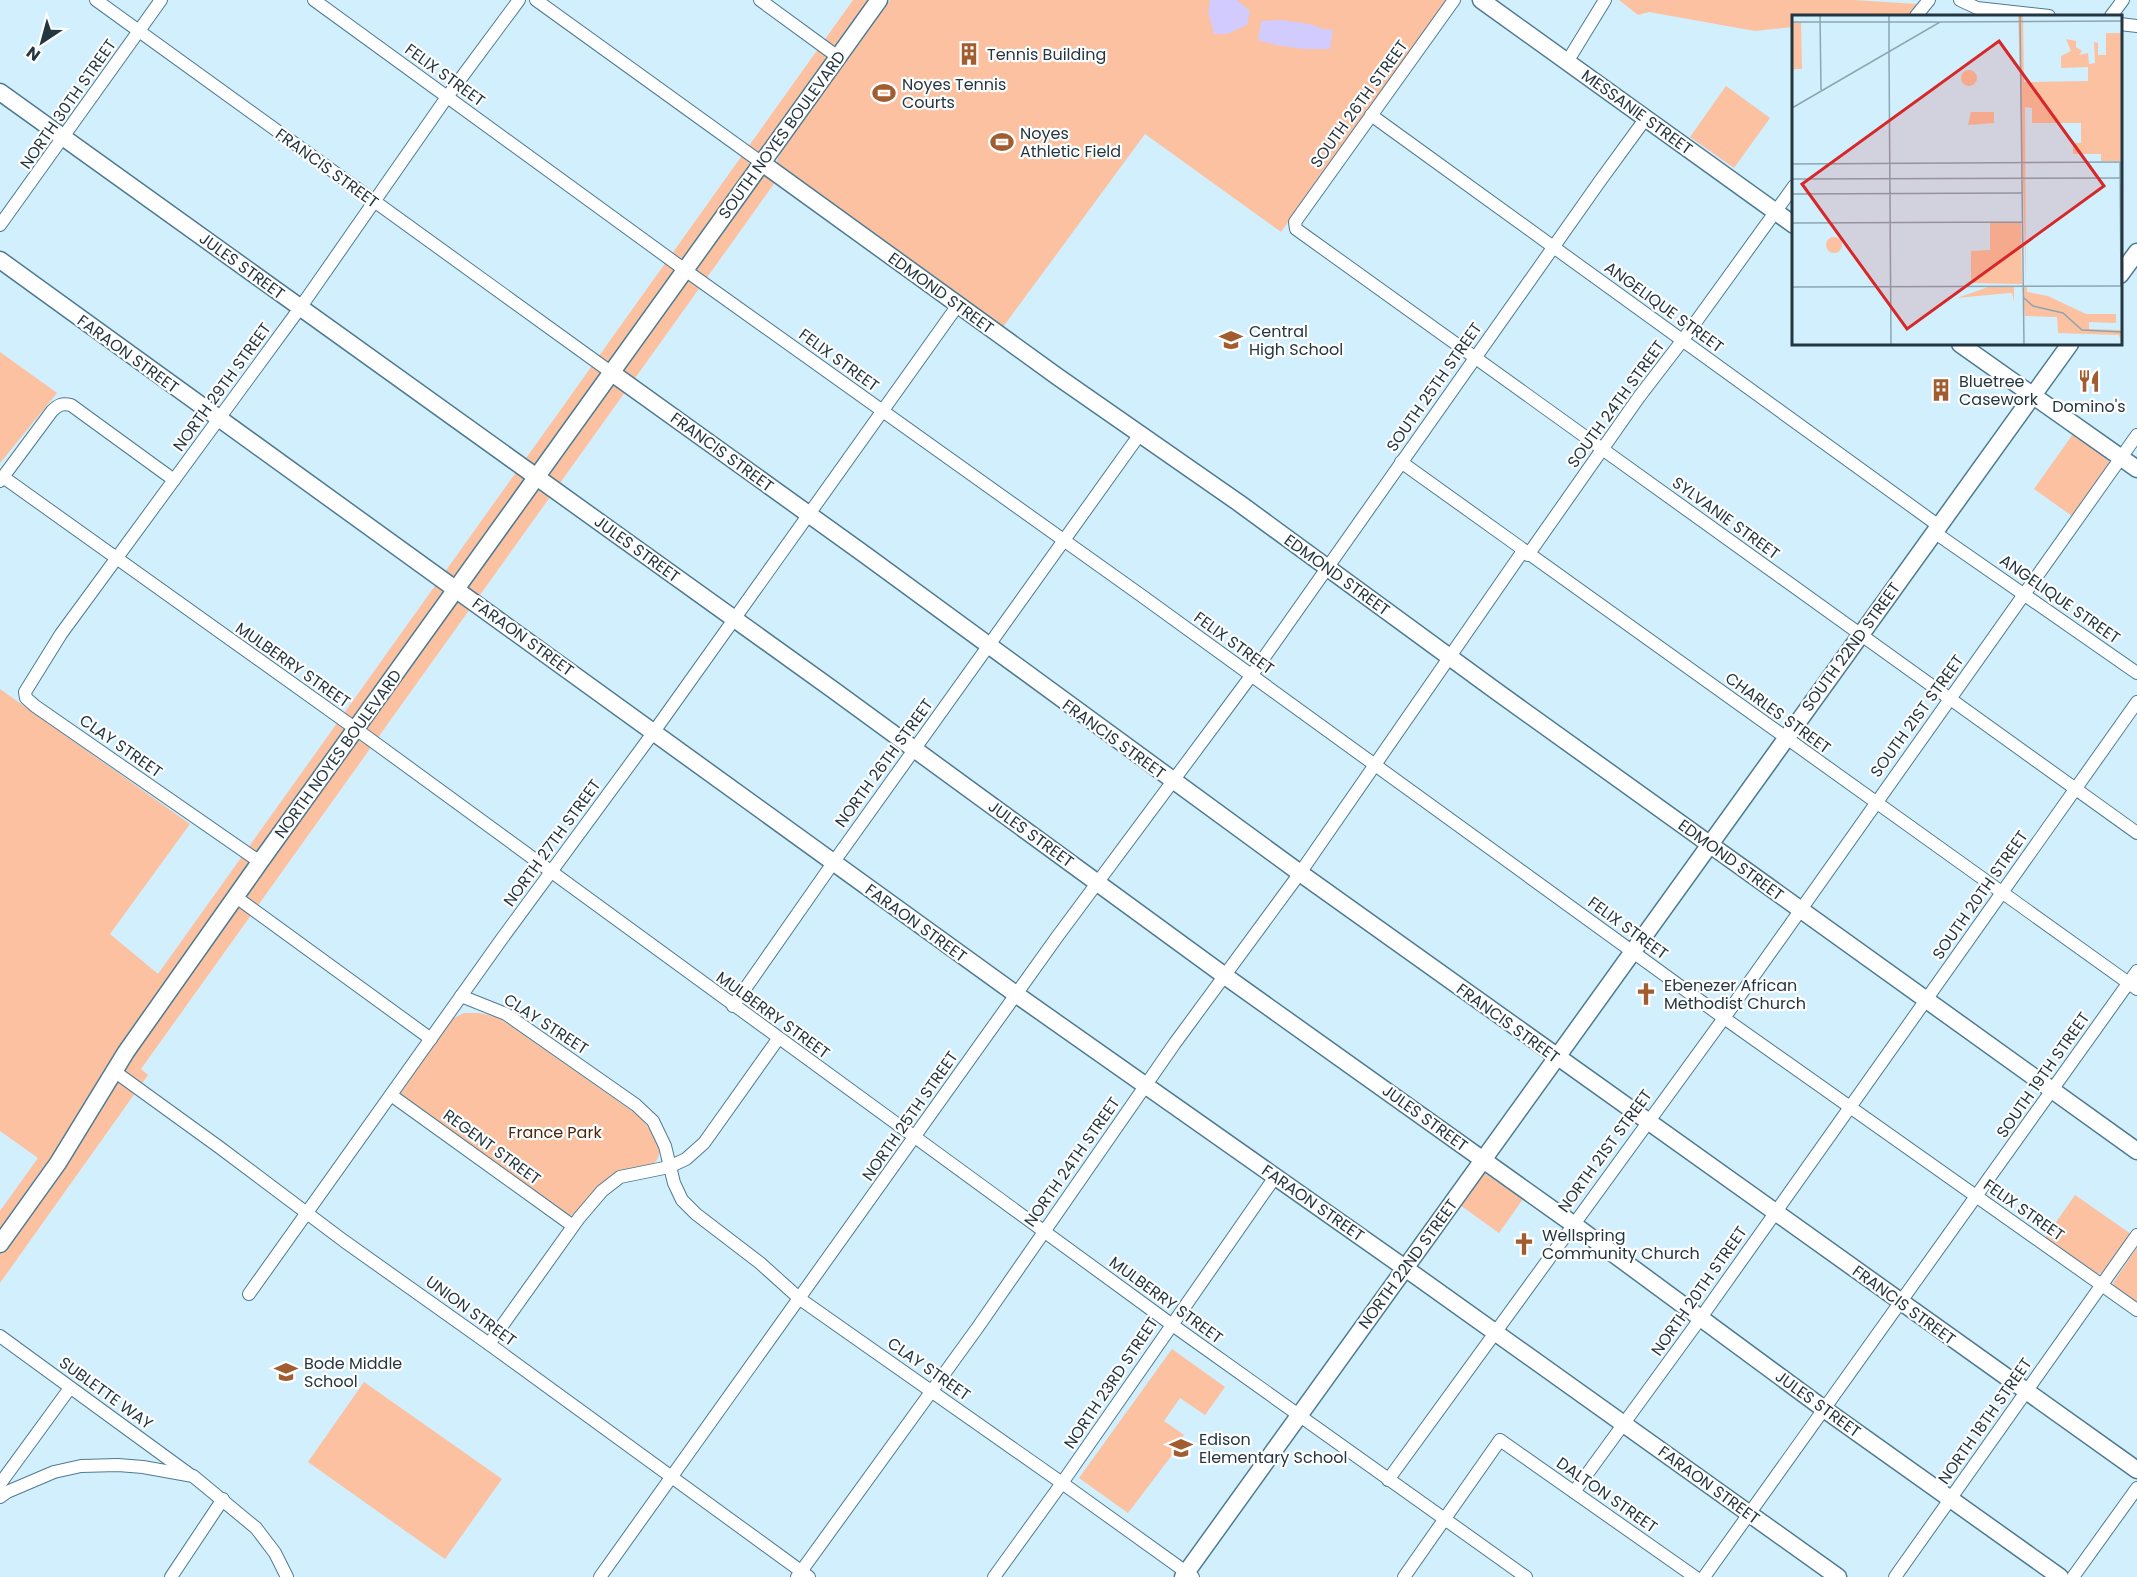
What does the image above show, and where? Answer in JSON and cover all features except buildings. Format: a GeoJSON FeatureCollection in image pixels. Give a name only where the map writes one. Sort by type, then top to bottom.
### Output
{"type":"FeatureCollection","features":[{"type":"Feature","properties":{"kind":"main road","name":"SOUTH NOYES BOULEVARD"},"geometry":{"type":"LineString","coordinates":[[685,270],[879,0]]}},
{"type":"Feature","properties":{"kind":"main road","name":"MESSANIE STREET"},"geometry":{"type":"LineString","coordinates":[[1481,0],[1792,224]]}},
{"type":"Feature","properties":{"kind":"main road","name":"JULES STREET"},"geometry":{"type":"LineString","coordinates":[[0,92],[2060,1577]]}},
{"type":"Feature","properties":{"kind":"main road","name":"EDMOND STREET"},"geometry":{"type":"LineString","coordinates":[[762,163],[2137,1151]]}},
{"type":"Feature","properties":{"kind":"main road"},"geometry":{"type":"LineString","coordinates":[[2122,274],[2137,252]]}},
{"type":"Feature","properties":{"kind":"main road","name":"FARAON STREET"},"geometry":{"type":"LineString","coordinates":[[0,260],[1017,995],[1495,1331],[1838,1577]]}},
{"type":"Feature","properties":{"kind":"main road","name":"NORTH NOYES BOULEVARD"},"geometry":{"type":"LineString","coordinates":[[0,1244],[58,1163],[114,1071],[260,862],[685,270]]}},
{"type":"Feature","properties":{"kind":"main road"},"geometry":{"type":"LineString","coordinates":[[1961,345],[2137,469]]}},
{"type":"Feature","properties":{"kind":"main road","name":"SOUTH 22ND STREET"},"geometry":{"type":"LineString","coordinates":[[1634,952],[1785,738],[2069,345]]}},
{"type":"Feature","properties":{"kind":"main road","name":"FRANCIS STREET"},"geometry":{"type":"LineString","coordinates":[[612,373],[1173,782],[2137,1470]]}},
{"type":"Feature","properties":{"kind":"main road","name":"NORTH 22ND STREET"},"geometry":{"type":"LineString","coordinates":[[1188,1575],[1482,1159],[1634,952]]}},
{"type":"Feature","properties":{"kind":"street","name":"FRANCIS STREET"},"geometry":{"type":"LineString","coordinates":[[96,0],[612,373]]}},
{"type":"Feature","properties":{"kind":"street","name":"NORTH 30TH STREET"},"geometry":{"type":"LineString","coordinates":[[0,225],[161,0]]}},
{"type":"Feature","properties":{"kind":"street","name":"FELIX STREET"},"geometry":{"type":"LineString","coordinates":[[314,0],[1724,1018],[2137,1310]]}},
{"type":"Feature","properties":{"kind":"street","name":"NORTH 29TH STREET"},"geometry":{"type":"LineString","coordinates":[[61,634],[300,308],[447,97],[519,0]]}},
{"type":"Feature","properties":{"kind":"street","name":"EDMOND STREET"},"geometry":{"type":"LineString","coordinates":[[536,0],[762,163]]}},
{"type":"Feature","properties":{"kind":"street"},"geometry":{"type":"LineString","coordinates":[[760,0],[838,57]]}},
{"type":"Feature","properties":{"kind":"street","name":"SOUTH 26TH STREET"},"geometry":{"type":"LineString","coordinates":[[1296,229],[1295,222],[1454,0]]}},
{"type":"Feature","properties":{"kind":"street"},"geometry":{"type":"LineString","coordinates":[[1567,62],[1605,0]]}},
{"type":"Feature","properties":{"kind":"street"},"geometry":{"type":"LineString","coordinates":[[1917,15],[1929,0]]}},
{"type":"Feature","properties":{"kind":"street"},"geometry":{"type":"LineString","coordinates":[[1960,0],[1977,8],[2040,15]]}},
{"type":"Feature","properties":{"kind":"street"},"geometry":{"type":"LineString","coordinates":[[2112,15],[2123,0]]}},
{"type":"Feature","properties":{"kind":"street"},"geometry":{"type":"LineString","coordinates":[[2122,24],[2137,26]]}},
{"type":"Feature","properties":{"kind":"street","name":"ANGELIQUE STREET"},"geometry":{"type":"LineString","coordinates":[[1371,115],[1682,340],[2024,595],[2137,673]]}},
{"type":"Feature","properties":{"kind":"street","name":"SOUTH 25TH STREET"},"geometry":{"type":"LineString","coordinates":[[1251,676],[1646,118]]}},
{"type":"Feature","properties":{"kind":"street","name":"SOUTH 24TH STREET"},"geometry":{"type":"LineString","coordinates":[[1374,766],[1526,553],[1792,189]]}},
{"type":"Feature","properties":{"kind":"street","name":"SYLVANIE STREET"},"geometry":{"type":"LineString","coordinates":[[1296,229],[2137,833]]}},
{"type":"Feature","properties":{"kind":"street","name":"NORTH 27TH STREET"},"geometry":{"type":"LineString","coordinates":[[249,1294],[958,305]]}},
{"type":"Feature","properties":{"kind":"street"},"geometry":{"type":"LineString","coordinates":[[1,479],[57,406],[64,404],[71,405],[174,480]]}},
{"type":"Feature","properties":{"kind":"street"},"geometry":{"type":"LineString","coordinates":[[1064,540],[1140,434]]}},
{"type":"Feature","properties":{"kind":"street","name":"SOUTH 21ST STREET"},"geometry":{"type":"LineString","coordinates":[[1724,1018],[2137,435]]}},
{"type":"Feature","properties":{"kind":"street","name":"CHARLES STREET"},"geometry":{"type":"LineString","coordinates":[[1401,462],[2133,986]]}},
{"type":"Feature","properties":{"kind":"street","name":"MULBERRY STREET"},"geometry":{"type":"LineString","coordinates":[[1,479],[356,729],[1044,1232],[1526,1577]]}},
{"type":"Feature","properties":{"kind":"street","name":"NORTH 26TH STREET"},"geometry":{"type":"LineString","coordinates":[[733,1006],[832,862],[1064,540]]}},
{"type":"Feature","properties":{"kind":"street","name":"CLAY STREET"},"geometry":{"type":"LineString","coordinates":[[61,634],[27,687],[26,698],[260,862]]}},
{"type":"Feature","properties":{"kind":"street","name":"NORTH 25TH STREET"},"geometry":{"type":"LineString","coordinates":[[600,1577],[1017,995],[1251,676]]}},
{"type":"Feature","properties":{"kind":"street","name":"SOUTH 20TH STREET"},"geometry":{"type":"LineString","coordinates":[[1850,1108],[2137,702]]}},
{"type":"Feature","properties":{"kind":"street","name":"NORTH 24TH STREET"},"geometry":{"type":"LineString","coordinates":[[802,1575],[1145,1086],[1300,873],[1374,766]]}},
{"type":"Feature","properties":{"kind":"street"},"geometry":{"type":"LineString","coordinates":[[236,897],[431,1039]]}},
{"type":"Feature","properties":{"kind":"street","name":"SOUTH 19TH STREET"},"geometry":{"type":"LineString","coordinates":[[1704,1577],[2053,1090],[2133,986],[2137,971]]}},
{"type":"Feature","properties":{"kind":"street","name":"CLAY STREET"},"geometry":{"type":"LineString","coordinates":[[461,996],[506,1014],[636,1105],[653,1121],[665,1146],[674,1183],[682,1200],[760,1263],[800,1299],[1062,1483],[1188,1575]]}},
{"type":"Feature","properties":{"kind":"street","name":"NORTH 21ST STREET"},"geometry":{"type":"LineString","coordinates":[[1388,1480],[1724,1018]]}},
{"type":"Feature","properties":{"kind":"street"},"geometry":{"type":"LineString","coordinates":[[489,1344],[573,1226],[602,1191],[613,1181],[634,1173],[669,1167],[686,1159],[704,1143],[778,1039]]}},
{"type":"Feature","properties":{"kind":"street","name":"UNION STREET"},"geometry":{"type":"LineString","coordinates":[[114,1071],[306,1213],[672,1477],[802,1575]]}},
{"type":"Feature","properties":{"kind":"street","name":"REGENT STREET"},"geometry":{"type":"LineString","coordinates":[[391,1095],[573,1226]]}},
{"type":"Feature","properties":{"kind":"street","name":"NORTH 20TH STREET"},"geometry":{"type":"LineString","coordinates":[[1574,1492],[1850,1108]]}},
{"type":"Feature","properties":{"kind":"street","name":"NORTH 23RD STREET"},"geometry":{"type":"LineString","coordinates":[[994,1577],[1275,1177]]}},
{"type":"Feature","properties":{"kind":"street","name":"NORTH 18TH STREET"},"geometry":{"type":"LineString","coordinates":[[1895,1577],[2137,1235]]}},
{"type":"Feature","properties":{"kind":"street","name":"SUBLETTE WAY"},"geometry":{"type":"LineString","coordinates":[[0,1336],[193,1476],[250,1522],[265,1538],[287,1577]]}},
{"type":"Feature","properties":{"kind":"street"},"geometry":{"type":"LineString","coordinates":[[0,1484],[70,1388]]}},
{"type":"Feature","properties":{"kind":"street","name":"DALTON STREET"},"geometry":{"type":"LineString","coordinates":[[1444,1519],[1500,1440],[1695,1577]]}},
{"type":"Feature","properties":{"kind":"street"},"geometry":{"type":"LineString","coordinates":[[0,1497],[54,1472],[81,1466],[135,1466],[193,1476]]}},
{"type":"Feature","properties":{"kind":"street"},"geometry":{"type":"LineString","coordinates":[[2073,1577],[2137,1488]]}},
{"type":"Feature","properties":{"kind":"street"},"geometry":{"type":"LineString","coordinates":[[171,1577],[222,1499]]}},
{"type":"Feature","properties":{"kind":"street"},"geometry":{"type":"LineString","coordinates":[[1404,1577],[1444,1519]]}},
{"type":"Feature","properties":{"kind":"green space"},"geometry":{"type":"Polygon","coordinates":[[[853,0],[870,0],[753,164],[776,181],[141,1069],[148,1075],[0,1283],[0,1211],[38,1158],[0,1131],[0,689],[190,824],[110,934],[158,974],[853,0]]]}},
{"type":"Feature","properties":{"kind":"green space"},"geometry":{"type":"Polygon","coordinates":[[[890,0],[1448,0],[1281,232],[1145,134],[1003,327],[779,166],[777,161],[780,153],[890,0]]]}},
{"type":"Feature","properties":{"kind":"green space"},"geometry":{"type":"Polygon","coordinates":[[[1619,0],[1853,0],[1917,4],[1909,15],[1792,15],[1792,27],[1755,31],[1649,12],[1638,15],[1619,0]]]}},
{"type":"Feature","properties":{"kind":"green space"},"geometry":{"type":"Polygon","coordinates":[[[1726,86],[1770,118],[1734,168],[1690,137],[1726,86]]]}},
{"type":"Feature","properties":{"kind":"green space"},"geometry":{"type":"Polygon","coordinates":[[[0,352],[57,393],[0,463],[0,352]]]}},
{"type":"Feature","properties":{"kind":"green space"},"geometry":{"type":"Polygon","coordinates":[[[2073,434],[2106,457],[2110,464],[2072,516],[2034,489],[2073,434]]]}},
{"type":"Feature","properties":{"kind":"green space","name":"France Park"},"geometry":{"type":"Polygon","coordinates":[[[464,1013],[498,1017],[635,1113],[646,1124],[656,1140],[659,1155],[655,1162],[620,1173],[606,1184],[577,1215],[565,1215],[404,1097],[400,1093],[402,1088],[452,1019],[464,1013]]]}},
{"type":"Feature","properties":{"kind":"green space"},"geometry":{"type":"Polygon","coordinates":[[[1484,1173],[1523,1199],[1499,1233],[1460,1205],[1484,1173]]]}},
{"type":"Feature","properties":{"kind":"green space"},"geometry":{"type":"Polygon","coordinates":[[[2075,1195],[2131,1234],[2103,1273],[2094,1274],[2045,1238],[2075,1195]]]}},
{"type":"Feature","properties":{"kind":"green space"},"geometry":{"type":"Polygon","coordinates":[[[2137,1247],[2137,1303],[2113,1283],[2137,1247]]]}},
{"type":"Feature","properties":{"kind":"green space"},"geometry":{"type":"Polygon","coordinates":[[[1172,1349],[1225,1387],[1205,1415],[1180,1398],[1164,1421],[1184,1435],[1180,1440],[1182,1442],[1128,1513],[1079,1478],[1172,1349]]]}},
{"type":"Feature","properties":{"kind":"green space"},"geometry":{"type":"Polygon","coordinates":[[[364,1382],[502,1479],[445,1559],[308,1462],[364,1382]]]}},
{"type":"Feature","properties":{"kind":"shaded area"},"geometry":{"type":"Polygon","coordinates":[[[1210,0],[1237,0],[1250,11],[1247,25],[1227,34],[1214,34],[1208,12],[1210,0]]]}},
{"type":"Feature","properties":{"kind":"shaded area"},"geometry":{"type":"Polygon","coordinates":[[[1281,20],[1333,30],[1330,49],[1304,49],[1258,40],[1261,21],[1281,20]]]}},
{"type":"Feature","properties":{"kind":"place","name":"Tennis Building"},"geometry":{"type":"Point","coordinates":[969,54]}},
{"type":"Feature","properties":{"kind":"place","name":"Noyes Tennis Courts"},"geometry":{"type":"Point","coordinates":[884,93]}},
{"type":"Feature","properties":{"kind":"place","name":"Noyes Athletic Field"},"geometry":{"type":"Point","coordinates":[1002,142]}},
{"type":"Feature","properties":{"kind":"place","name":"Central High School"},"geometry":{"type":"Point","coordinates":[1231,340]}},
{"type":"Feature","properties":{"kind":"place","name":"Domino's"},"geometry":{"type":"Point","coordinates":[2089,381]}},
{"type":"Feature","properties":{"kind":"place","name":"Bluetree Casework"},"geometry":{"type":"Point","coordinates":[1941,390]}},
{"type":"Feature","properties":{"kind":"place","name":"Ebenezer African Methodist Church"},"geometry":{"type":"Point","coordinates":[1646,994]}},
{"type":"Feature","properties":{"kind":"place","name":"Wellspring Community Church"},"geometry":{"type":"Point","coordinates":[1524,1244]}},
{"type":"Feature","properties":{"kind":"place","name":"Bode Middle School"},"geometry":{"type":"Point","coordinates":[286,1372]}},
{"type":"Feature","properties":{"kind":"place","name":"Edison Elementary School"},"geometry":{"type":"Point","coordinates":[1181,1448]}}]}
